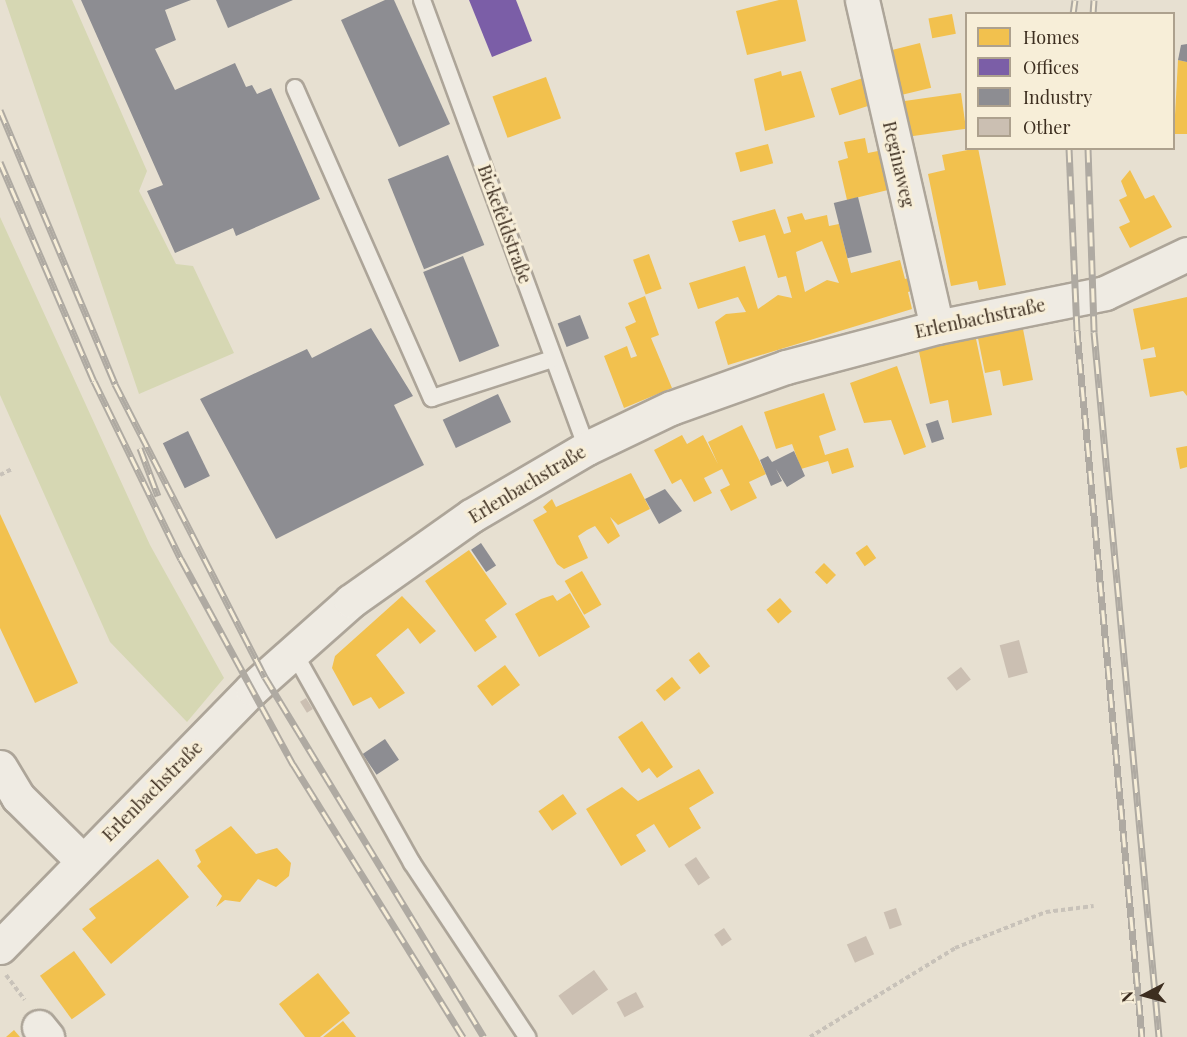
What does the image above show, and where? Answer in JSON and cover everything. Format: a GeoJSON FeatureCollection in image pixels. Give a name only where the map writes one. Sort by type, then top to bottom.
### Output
{"type":"FeatureCollection","features":[{"type":"Feature","properties":{"kind":"street","name":"Reginaweg"},"geometry":{"type":"LineString","coordinates":[[862,0],[937,327]]}},
{"type":"Feature","properties":{"kind":"street","name":"Erlenbachstraße"},"geometry":{"type":"LineString","coordinates":[[0,947],[293,651],[351,601],[471,516],[587,448],[671,408],[766,374],[937,327],[1105,293],[1187,254]]}},
{"type":"Feature","properties":{"kind":"street"},"geometry":{"type":"LineString","coordinates":[[0,767],[18,797],[83,861]]}},
{"type":"Feature","properties":{"kind":"lane","name":"Bickefeldstraße"},"geometry":{"type":"LineString","coordinates":[[422,0],[587,448]]}},
{"type":"Feature","properties":{"kind":"lane"},"geometry":{"type":"LineString","coordinates":[[295,88],[432,398],[553,359]]}},
{"type":"Feature","properties":{"kind":"lane"},"geometry":{"type":"LineString","coordinates":[[293,651],[412,863],[527,1037]]}},
{"type":"Feature","properties":{"kind":"path"},"geometry":{"type":"LineString","coordinates":[[0,475],[12,469]]}},
{"type":"Feature","properties":{"kind":"path"},"geometry":{"type":"LineString","coordinates":[[810,1037],[955,948],[1046,912],[1094,906]]}},
{"type":"Feature","properties":{"kind":"path"},"geometry":{"type":"LineString","coordinates":[[11,982],[39,1024]]}},
{"type":"Feature","properties":{"kind":"green space"},"geometry":{"type":"Polygon","coordinates":[[[5,0],[72,0],[147,171],[139,191],[176,264],[193,266],[234,353],[139,394],[5,0]]]}},
{"type":"Feature","properties":{"kind":"green space"},"geometry":{"type":"Polygon","coordinates":[[[0,217],[150,545],[224,678],[187,722],[110,642],[0,395],[0,217]]]}},
{"type":"Feature","properties":{"kind":"building: Homes"},"geometry":{"type":"Polygon","coordinates":[[[779,0],[797,0],[806,41],[747,55],[736,11],[779,0]]]}},
{"type":"Feature","properties":{"kind":"building: Homes"},"geometry":{"type":"Polygon","coordinates":[[[952,14],[956,34],[932,38],[928,19],[952,14]]]}},
{"type":"Feature","properties":{"kind":"building: Homes"},"geometry":{"type":"Polygon","coordinates":[[[920,43],[931,88],[898,96],[887,51],[920,43]]]}},
{"type":"Feature","properties":{"kind":"building: Homes"},"geometry":{"type":"Polygon","coordinates":[[[1178,60],[1187,62],[1187,134],[1175,134],[1178,60]]]}},
{"type":"Feature","properties":{"kind":"building: Homes"},"geometry":{"type":"Polygon","coordinates":[[[781,71],[782,76],[801,71],[815,117],[765,131],[754,79],[781,71]]]}},
{"type":"Feature","properties":{"kind":"building: Homes"},"geometry":{"type":"Polygon","coordinates":[[[546,77],[561,118],[507,138],[492,96],[546,77]]]}},
{"type":"Feature","properties":{"kind":"building: Homes"},"geometry":{"type":"Polygon","coordinates":[[[863,78],[872,105],[839,115],[831,89],[863,78]]]}},
{"type":"Feature","properties":{"kind":"building: Homes"},"geometry":{"type":"Polygon","coordinates":[[[961,93],[965,129],[910,137],[905,101],[961,93]]]}},
{"type":"Feature","properties":{"kind":"building: Homes"},"geometry":{"type":"Polygon","coordinates":[[[865,138],[868,153],[883,150],[892,189],[847,200],[838,161],[848,158],[844,142],[865,138]]]}},
{"type":"Feature","properties":{"kind":"building: Homes"},"geometry":{"type":"Polygon","coordinates":[[[768,144],[773,163],[740,172],[735,153],[768,144]]]}},
{"type":"Feature","properties":{"kind":"building: Homes"},"geometry":{"type":"Polygon","coordinates":[[[978,150],[1006,285],[979,290],[977,281],[951,286],[928,174],[945,170],[942,155],[978,150]]]}},
{"type":"Feature","properties":{"kind":"building: Homes"},"geometry":{"type":"Polygon","coordinates":[[[1130,170],[1145,199],[1154,195],[1172,227],[1130,248],[1119,227],[1130,222],[1119,200],[1127,196],[1121,181],[1130,170]]]}},
{"type":"Feature","properties":{"kind":"building: Homes"},"geometry":{"type":"Polygon","coordinates":[[[775,209],[784,234],[791,232],[787,217],[802,213],[805,220],[827,215],[829,226],[839,224],[851,273],[900,260],[905,279],[911,277],[915,290],[908,292],[912,309],[728,365],[715,322],[726,314],[746,312],[738,297],[698,309],[689,283],[745,266],[758,309],[778,295],[792,298],[786,276],[778,278],[765,235],[739,242],[732,221],[775,209]],[[822,241],[796,252],[805,292],[827,280],[839,283],[822,241]]]}},
{"type":"Feature","properties":{"kind":"building: Homes"},"geometry":{"type":"Polygon","coordinates":[[[649,254],[662,289],[646,295],[633,260],[649,254]]]}},
{"type":"Feature","properties":{"kind":"building: Homes"},"geometry":{"type":"Polygon","coordinates":[[[645,296],[659,335],[651,338],[672,388],[624,408],[604,356],[627,346],[631,358],[637,356],[625,327],[636,322],[628,303],[645,296]]]}},
{"type":"Feature","properties":{"kind":"building: Homes"},"geometry":{"type":"Polygon","coordinates":[[[1187,297],[1187,396],[1183,391],[1150,397],[1143,359],[1156,357],[1154,347],[1141,350],[1133,309],[1187,297]]]}},
{"type":"Feature","properties":{"kind":"building: Homes"},"geometry":{"type":"Polygon","coordinates":[[[1023,329],[1033,380],[1003,386],[1000,370],[985,373],[978,338],[1023,329]]]}},
{"type":"Feature","properties":{"kind":"building: Homes"},"geometry":{"type":"Polygon","coordinates":[[[975,334],[992,415],[952,423],[948,400],[930,404],[918,347],[975,334]]]}},
{"type":"Feature","properties":{"kind":"building: Homes"},"geometry":{"type":"Polygon","coordinates":[[[897,366],[926,447],[904,455],[891,420],[864,423],[850,383],[897,366]]]}},
{"type":"Feature","properties":{"kind":"building: Homes"},"geometry":{"type":"Polygon","coordinates":[[[824,393],[836,430],[819,436],[825,455],[848,448],[854,467],[832,474],[828,461],[801,469],[792,444],[776,449],[764,412],[824,393]]]}},
{"type":"Feature","properties":{"kind":"building: Homes"},"geometry":{"type":"Polygon","coordinates":[[[742,425],[766,474],[749,482],[757,498],[731,511],[720,490],[730,485],[722,469],[704,478],[712,493],[694,502],[681,479],[672,484],[654,450],[682,435],[687,444],[703,435],[718,464],[708,442],[742,425]]]}},
{"type":"Feature","properties":{"kind":"building: Homes"},"geometry":{"type":"Polygon","coordinates":[[[1187,446],[1187,467],[1180,469],[1176,448],[1187,446]]]}},
{"type":"Feature","properties":{"kind":"building: Homes"},"geometry":{"type":"Polygon","coordinates":[[[631,473],[650,509],[618,525],[610,517],[620,536],[608,544],[595,526],[587,530],[578,536],[588,558],[564,569],[557,564],[533,520],[547,512],[543,507],[552,499],[556,507],[631,473]]]}},
{"type":"Feature","properties":{"kind":"building: Homes"},"geometry":{"type":"Polygon","coordinates":[[[0,514],[78,683],[35,703],[0,628],[0,514]]]}},
{"type":"Feature","properties":{"kind":"building: Homes"},"geometry":{"type":"Polygon","coordinates":[[[867,545],[876,558],[865,566],[856,553],[867,545]]]}},
{"type":"Feature","properties":{"kind":"building: Homes"},"geometry":{"type":"Polygon","coordinates":[[[469,550],[507,604],[485,620],[497,637],[475,652],[425,581],[469,550]]]}},
{"type":"Feature","properties":{"kind":"building: Homes"},"geometry":{"type":"Polygon","coordinates":[[[824,563],[836,575],[827,584],[815,572],[824,563]]]}},
{"type":"Feature","properties":{"kind":"building: Homes"},"geometry":{"type":"Polygon","coordinates":[[[582,571],[602,605],[584,615],[565,581],[582,571]]]}},
{"type":"Feature","properties":{"kind":"building: Homes"},"geometry":{"type":"Polygon","coordinates":[[[570,593],[590,627],[539,657],[515,614],[541,599],[553,595],[557,601],[570,593]]]}},
{"type":"Feature","properties":{"kind":"building: Homes"},"geometry":{"type":"Polygon","coordinates":[[[402,596],[436,631],[420,644],[408,628],[376,655],[405,693],[379,709],[371,697],[353,706],[332,668],[335,656],[402,596]]]}},
{"type":"Feature","properties":{"kind":"building: Homes"},"geometry":{"type":"Polygon","coordinates":[[[780,598],[792,612],[778,623],[766,610],[780,598]]]}},
{"type":"Feature","properties":{"kind":"building: Homes"},"geometry":{"type":"Polygon","coordinates":[[[699,652],[710,666],[700,674],[689,660],[699,652]]]}},
{"type":"Feature","properties":{"kind":"building: Homes"},"geometry":{"type":"Polygon","coordinates":[[[505,665],[520,685],[492,706],[477,686],[505,665]]]}},
{"type":"Feature","properties":{"kind":"building: Homes"},"geometry":{"type":"Polygon","coordinates":[[[672,677],[681,688],[664,701],[656,690],[672,677]]]}},
{"type":"Feature","properties":{"kind":"building: Homes"},"geometry":{"type":"Polygon","coordinates":[[[642,721],[673,767],[657,778],[649,768],[642,773],[618,737],[642,721]]]}},
{"type":"Feature","properties":{"kind":"building: Homes"},"geometry":{"type":"Polygon","coordinates":[[[699,769],[714,793],[689,808],[701,828],[669,848],[654,824],[636,835],[646,851],[621,866],[586,809],[622,787],[638,801],[699,769]]]}},
{"type":"Feature","properties":{"kind":"building: Homes"},"geometry":{"type":"Polygon","coordinates":[[[563,794],[577,814],[552,831],[538,811],[563,794]]]}},
{"type":"Feature","properties":{"kind":"building: Homes"},"geometry":{"type":"Polygon","coordinates":[[[231,826],[256,854],[277,848],[291,863],[289,876],[276,887],[258,879],[240,902],[225,900],[216,907],[222,896],[197,866],[201,862],[195,850],[231,826]]]}},
{"type":"Feature","properties":{"kind":"building: Homes"},"geometry":{"type":"Polygon","coordinates":[[[158,859],[189,897],[111,964],[82,929],[96,918],[89,909],[158,859]]]}},
{"type":"Feature","properties":{"kind":"building: Homes"},"geometry":{"type":"Polygon","coordinates":[[[74,951],[106,995],[72,1019],[40,976],[74,951]]]}},
{"type":"Feature","properties":{"kind":"building: Homes"},"geometry":{"type":"Polygon","coordinates":[[[318,973],[350,1013],[320,1037],[305,1037],[279,1004],[318,973]]]}},
{"type":"Feature","properties":{"kind":"building: Homes"},"geometry":{"type":"Polygon","coordinates":[[[343,1021],[356,1037],[323,1037],[343,1021]]]}},
{"type":"Feature","properties":{"kind":"building: Homes"},"geometry":{"type":"Polygon","coordinates":[[[14,1030],[20,1037],[6,1037],[14,1030]]]}},
{"type":"Feature","properties":{"kind":"building: Offices"},"geometry":{"type":"Polygon","coordinates":[[[469,0],[516,0],[532,41],[492,57],[469,0]]]}},
{"type":"Feature","properties":{"kind":"building: Industry"},"geometry":{"type":"Polygon","coordinates":[[[81,0],[191,0],[165,10],[176,40],[155,49],[175,90],[235,63],[246,87],[252,85],[257,94],[271,88],[320,199],[236,236],[233,228],[175,253],[147,191],[163,185],[81,0]]]}},
{"type":"Feature","properties":{"kind":"building: Industry"},"geometry":{"type":"Polygon","coordinates":[[[216,0],[293,0],[228,28],[216,0]]]}},
{"type":"Feature","properties":{"kind":"building: Industry"},"geometry":{"type":"Polygon","coordinates":[[[385,0],[394,0],[450,124],[399,147],[341,20],[385,0]]]}},
{"type":"Feature","properties":{"kind":"building: Industry"},"geometry":{"type":"Polygon","coordinates":[[[1187,44],[1187,62],[1178,60],[1181,45],[1187,44]]]}},
{"type":"Feature","properties":{"kind":"building: Industry"},"geometry":{"type":"Polygon","coordinates":[[[448,155],[484,245],[424,269],[388,179],[448,155]]]}},
{"type":"Feature","properties":{"kind":"building: Industry"},"geometry":{"type":"Polygon","coordinates":[[[858,197],[872,252],[848,258],[834,203],[858,197]]]}},
{"type":"Feature","properties":{"kind":"building: Industry"},"geometry":{"type":"Polygon","coordinates":[[[463,256],[499,346],[459,362],[423,272],[463,256]]]}},
{"type":"Feature","properties":{"kind":"building: Industry"},"geometry":{"type":"Polygon","coordinates":[[[580,315],[589,338],[567,347],[558,324],[580,315]]]}},
{"type":"Feature","properties":{"kind":"building: Industry"},"geometry":{"type":"Polygon","coordinates":[[[371,328],[413,396],[394,405],[424,465],[276,539],[200,399],[307,349],[312,358],[371,328]]]}},
{"type":"Feature","properties":{"kind":"building: Industry"},"geometry":{"type":"Polygon","coordinates":[[[498,394],[511,422],[456,448],[443,420],[498,394]]]}},
{"type":"Feature","properties":{"kind":"building: Industry"},"geometry":{"type":"Polygon","coordinates":[[[938,420],[944,439],[932,443],[926,424],[938,420]]]}},
{"type":"Feature","properties":{"kind":"building: Industry"},"geometry":{"type":"Polygon","coordinates":[[[188,431],[210,476],[185,488],[163,443],[188,431]]]}},
{"type":"Feature","properties":{"kind":"building: Industry"},"geometry":{"type":"Polygon","coordinates":[[[794,451],[805,476],[787,487],[776,469],[782,481],[771,486],[760,460],[768,456],[772,462],[794,451]]]}},
{"type":"Feature","properties":{"kind":"building: Industry"},"geometry":{"type":"Polygon","coordinates":[[[665,489],[682,511],[659,524],[645,499],[665,489]]]}},
{"type":"Feature","properties":{"kind":"building: Industry"},"geometry":{"type":"Polygon","coordinates":[[[481,543],[496,565],[486,572],[471,550],[481,543]]]}},
{"type":"Feature","properties":{"kind":"building: Industry"},"geometry":{"type":"Polygon","coordinates":[[[385,739],[399,760],[377,775],[363,754],[385,739]]]}},
{"type":"Feature","properties":{"kind":"building: Other"},"geometry":{"type":"Polygon","coordinates":[[[1019,640],[1028,673],[1008,678],[1000,645],[1019,640]]]}},
{"type":"Feature","properties":{"kind":"building: Other"},"geometry":{"type":"Polygon","coordinates":[[[961,667],[971,680],[957,691],[947,678],[961,667]]]}},
{"type":"Feature","properties":{"kind":"building: Other"},"geometry":{"type":"Polygon","coordinates":[[[306,698],[313,709],[307,713],[300,702],[306,698]]]}},
{"type":"Feature","properties":{"kind":"building: Other"},"geometry":{"type":"Polygon","coordinates":[[[696,857],[710,878],[698,886],[684,865],[696,857]]]}},
{"type":"Feature","properties":{"kind":"building: Other"},"geometry":{"type":"Polygon","coordinates":[[[896,908],[902,925],[890,929],[884,912],[896,908]]]}},
{"type":"Feature","properties":{"kind":"building: Other"},"geometry":{"type":"Polygon","coordinates":[[[724,928],[732,940],[722,946],[714,935],[724,928]]]}},
{"type":"Feature","properties":{"kind":"building: Other"},"geometry":{"type":"Polygon","coordinates":[[[866,936],[874,954],[855,963],[847,945],[866,936]]]}},
{"type":"Feature","properties":{"kind":"building: Other"},"geometry":{"type":"Polygon","coordinates":[[[594,970],[608,989],[573,1015],[558,996],[594,970]]]}},
{"type":"Feature","properties":{"kind":"building: Other"},"geometry":{"type":"Polygon","coordinates":[[[636,992],[644,1007],[625,1017],[617,1002],[636,992]]]}},
{"type":"Feature","properties":{"kind":"railway"},"geometry":{"type":"LineString","coordinates":[[1073,12],[1075,0]]}},
{"type":"Feature","properties":{"kind":"railway"},"geometry":{"type":"LineString","coordinates":[[1093,12],[1094,0]]}},
{"type":"Feature","properties":{"kind":"railway"},"geometry":{"type":"LineString","coordinates":[[0,110],[115,384],[265,677],[484,1037]]}},
{"type":"Feature","properties":{"kind":"railway"},"geometry":{"type":"LineString","coordinates":[[1069,150],[1077,331],[1142,1037]]}},
{"type":"Feature","properties":{"kind":"railway"},"geometry":{"type":"LineString","coordinates":[[1088,150],[1094,332],[1159,1037]]}},
{"type":"Feature","properties":{"kind":"railway"},"geometry":{"type":"LineString","coordinates":[[0,162],[94,381],[181,559],[293,764],[463,1037]]}},
{"type":"Feature","properties":{"kind":"railway"},"geometry":{"type":"LineString","coordinates":[[140,448],[158,496]]}}]}
